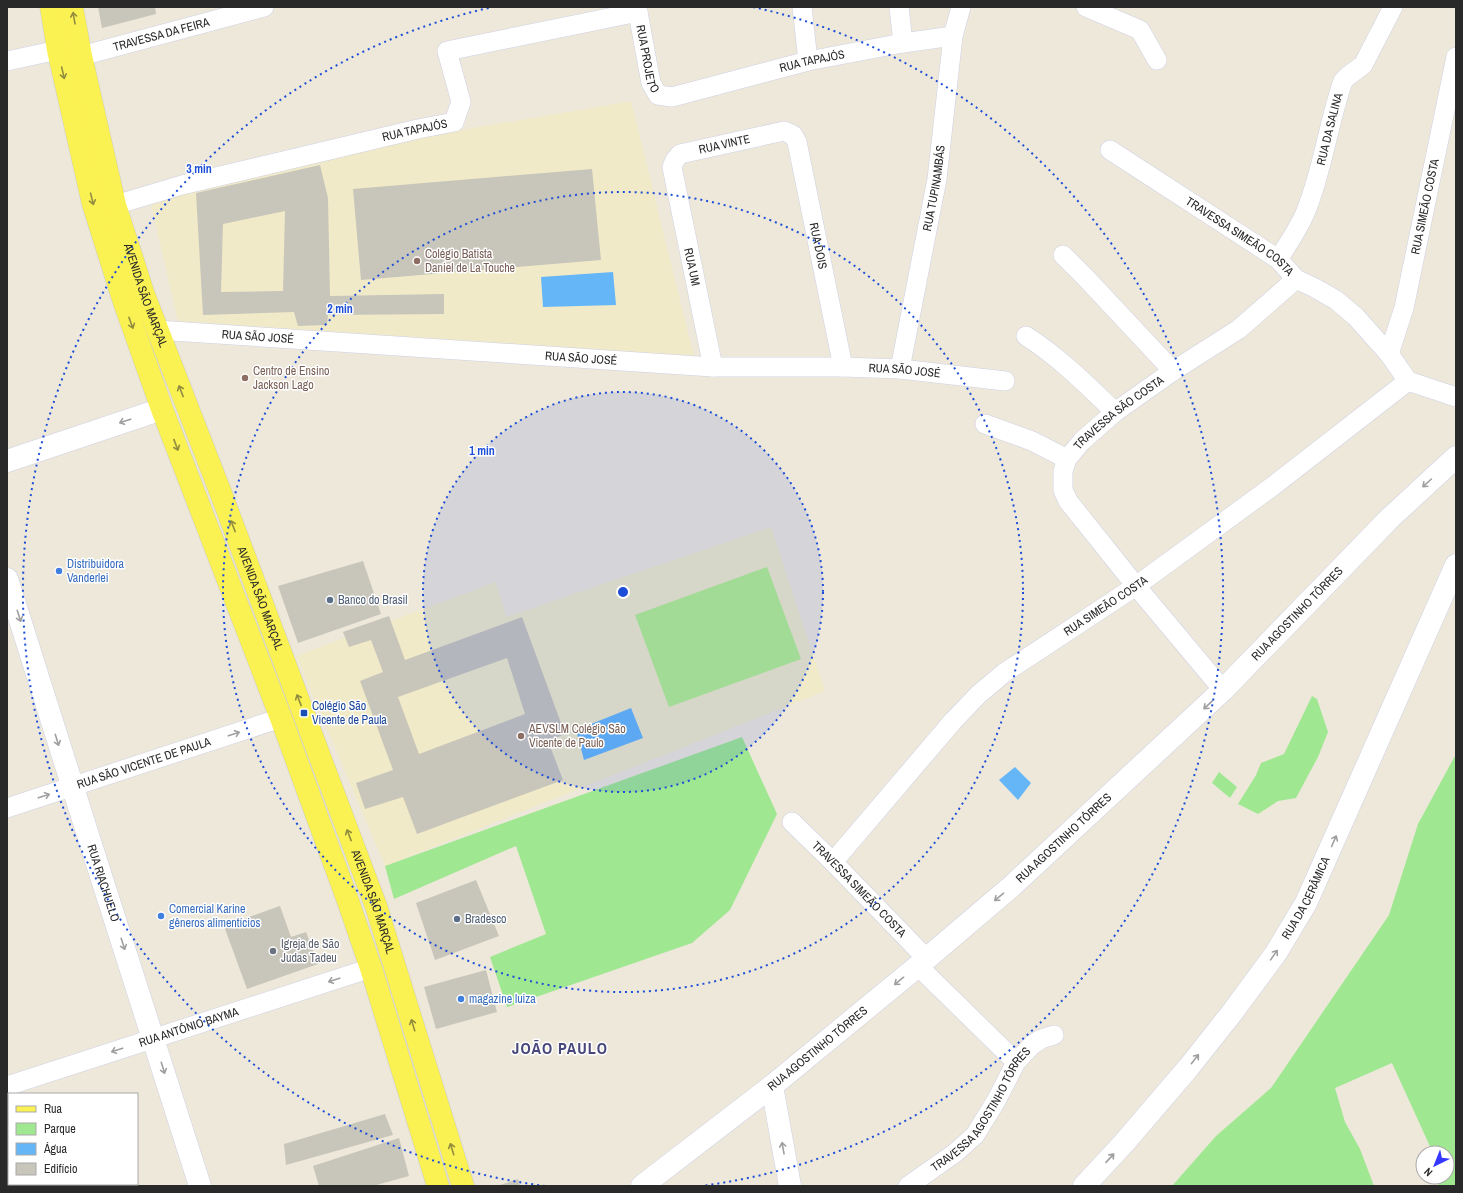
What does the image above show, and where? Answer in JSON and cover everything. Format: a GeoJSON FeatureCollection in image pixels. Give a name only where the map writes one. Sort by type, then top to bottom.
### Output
{"type":"FeatureCollection","features":[{"type":"Feature","properties":{"kind":"main road","name":"AVENIDA SÃO MARÇAL"},"geometry":{"type":"LineString","coordinates":[[51,7],[58,50],[93,204],[124,302],[162,409],[281,718],[371,968],[438,1186]]}},
{"type":"Feature","properties":{"kind":"main road","name":"AVENIDA SÃO MARÇAL"},"geometry":{"type":"LineString","coordinates":[[72,7],[81,56],[115,205],[158,330],[376,906],[464,1186]]}},
{"type":"Feature","properties":{"kind":"street","name":"TRAVESSA DA FEIRA"},"geometry":{"type":"LineString","coordinates":[[81,56],[264,7]]}},
{"type":"Feature","properties":{"kind":"street"},"geometry":{"type":"LineString","coordinates":[[802,7],[808,61]]}},
{"type":"Feature","properties":{"kind":"street"},"geometry":{"type":"LineString","coordinates":[[899,7],[903,43]]}},
{"type":"Feature","properties":{"kind":"street","name":"RUA TUPINAMBÁS"},"geometry":{"type":"LineString","coordinates":[[900,369],[937,179],[953,36],[962,7]]}},
{"type":"Feature","properties":{"kind":"street"},"geometry":{"type":"LineString","coordinates":[[1086,7],[1140,30],[1157,60]]}},
{"type":"Feature","properties":{"kind":"street","name":"RUA DA SALINA"},"geometry":{"type":"LineString","coordinates":[[1278,259],[1296,233],[1306,211],[1314,188],[1343,81],[1363,65],[1393,7]]}},
{"type":"Feature","properties":{"kind":"street","name":"RUA TAPAJÓS"},"geometry":{"type":"LineString","coordinates":[[115,205],[182,185],[418,129],[454,122],[461,102],[448,51],[637,9]]}},
{"type":"Feature","properties":{"kind":"street","name":"RUA PROJETO"},"geometry":{"type":"LineString","coordinates":[[637,9],[652,83],[658,95],[672,97]]}},
{"type":"Feature","properties":{"kind":"street","name":"RUA TAPAJÓS"},"geometry":{"type":"LineString","coordinates":[[672,97],[808,61],[903,43],[953,36]]}},
{"type":"Feature","properties":{"kind":"street"},"geometry":{"type":"LineString","coordinates":[[7,61],[58,50]]}},
{"type":"Feature","properties":{"kind":"street","name":"RUA SIMEÃO COSTA"},"geometry":{"type":"LineString","coordinates":[[1389,354],[1404,308],[1449,129],[1456,57]]}},
{"type":"Feature","properties":{"kind":"street","name":"RUA VINTE"},"geometry":{"type":"LineString","coordinates":[[672,167],[680,154],[784,131]]}},
{"type":"Feature","properties":{"kind":"street","name":"RUA DOIS"},"geometry":{"type":"LineString","coordinates":[[784,131],[793,135],[797,142],[843,367]]}},
{"type":"Feature","properties":{"kind":"street","name":"TRAVESSA SIMEÃO COSTA"},"geometry":{"type":"LineString","coordinates":[[1110,150],[1278,259],[1296,279],[1336,300],[1356,317],[1389,354],[1408,381]]}},
{"type":"Feature","properties":{"kind":"street","name":"RUA UM"},"geometry":{"type":"LineString","coordinates":[[672,167],[713,367]]}},
{"type":"Feature","properties":{"kind":"street"},"geometry":{"type":"LineString","coordinates":[[1063,255],[1173,371]]}},
{"type":"Feature","properties":{"kind":"street","name":"TRAVESSA SÃO COSTA"},"geometry":{"type":"LineString","coordinates":[[1136,586],[1068,501],[1063,490],[1062,479],[1067,459],[1082,441],[1115,412],[1173,371],[1239,329],[1296,279]]}},
{"type":"Feature","properties":{"kind":"street","name":"RUA SÃO JOSÉ"},"geometry":{"type":"LineString","coordinates":[[158,330],[713,367],[843,367],[900,369],[1005,381]]}},
{"type":"Feature","properties":{"kind":"street"},"geometry":{"type":"LineString","coordinates":[[1026,336],[1046,348],[1115,412]]}},
{"type":"Feature","properties":{"kind":"street"},"geometry":{"type":"LineString","coordinates":[[1408,381],[1456,397]]}},
{"type":"Feature","properties":{"kind":"street","name":"RUA SIMEÃO COSTA"},"geometry":{"type":"LineString","coordinates":[[833,862],[953,721],[979,694],[1004,672],[1136,586],[1273,486],[1408,381]]}},
{"type":"Feature","properties":{"kind":"street"},"geometry":{"type":"LineString","coordinates":[[7,461],[162,409]]}},
{"type":"Feature","properties":{"kind":"street"},"geometry":{"type":"LineString","coordinates":[[985,424],[1032,441],[1067,459]]}},
{"type":"Feature","properties":{"kind":"street","name":"RUA AGOSTINHO TÔRRES"},"geometry":{"type":"LineString","coordinates":[[642,1186],[772,1086],[1013,885],[1223,690],[1390,518],[1456,457]]}},
{"type":"Feature","properties":{"kind":"street","name":"RUA DA CERÂMICA"},"geometry":{"type":"LineString","coordinates":[[1084,1186],[1129,1137],[1189,1067],[1226,1020],[1276,953],[1306,903],[1456,565]]}},
{"type":"Feature","properties":{"kind":"street","name":"RUA RIACHUELO"},"geometry":{"type":"LineString","coordinates":[[7,579],[200,1186]]}},
{"type":"Feature","properties":{"kind":"street"},"geometry":{"type":"LineString","coordinates":[[1136,586],[1223,690]]}},
{"type":"Feature","properties":{"kind":"street","name":"RUA SÃO VICENTE DE PAULA"},"geometry":{"type":"LineString","coordinates":[[7,808],[281,718]]}},
{"type":"Feature","properties":{"kind":"street","name":"TRAVESSA SIMEÃO COSTA"},"geometry":{"type":"LineString","coordinates":[[792,822],[833,862],[922,962],[1016,1062]]}},
{"type":"Feature","properties":{"kind":"street","name":"RUA ANTÔNIO BAYMA"},"geometry":{"type":"LineString","coordinates":[[7,1086],[371,968]]}},
{"type":"Feature","properties":{"kind":"street","name":"TRAVESSA AGOSTINHO TÔRRES"},"geometry":{"type":"LineString","coordinates":[[908,1186],[954,1154],[975,1135],[996,1101],[1016,1062],[1032,1045],[1041,1039],[1054,1035]]}},
{"type":"Feature","properties":{"kind":"street"},"geometry":{"type":"LineString","coordinates":[[772,1086],[790,1186]]}},
{"type":"Feature","properties":{"kind":"shaded area","name":"Colégio Batista Daniel de La Touche"},"geometry":{"type":"Polygon","coordinates":[[[631,101],[694,357],[178,321],[150,200],[335,152],[631,101]]]}},
{"type":"Feature","properties":{"kind":"shaded area","name":"AEVSLM Colégio São Vicente de Paulo"},"geometry":{"type":"Polygon","coordinates":[[[771,527],[825,691],[385,866],[296,656],[496,582],[506,617],[771,527]]]}},
{"type":"Feature","properties":{"kind":"green space"},"geometry":{"type":"Polygon","coordinates":[[[767,567],[801,659],[669,707],[635,615],[767,567]]]}},
{"type":"Feature","properties":{"kind":"green space"},"geometry":{"type":"Polygon","coordinates":[[[1312,696],[1317,699],[1328,732],[1318,757],[1296,798],[1278,801],[1258,814],[1238,804],[1256,775],[1261,763],[1284,754],[1312,696]]]}},
{"type":"Feature","properties":{"kind":"green space"},"geometry":{"type":"Polygon","coordinates":[[[742,737],[777,814],[730,910],[692,943],[507,1007],[490,957],[546,934],[516,846],[394,899],[385,866],[742,737]]]}},
{"type":"Feature","properties":{"kind":"green space"},"geometry":{"type":"Polygon","coordinates":[[[1456,754],[1456,1186],[1439,1185],[1455,1185],[1455,1145],[1429,1145],[1392,1063],[1335,1088],[1345,1122],[1360,1149],[1374,1186],[1172,1186],[1216,1136],[1271,1088],[1389,915],[1418,824],[1456,754]]]}},
{"type":"Feature","properties":{"kind":"green space"},"geometry":{"type":"Polygon","coordinates":[[[1219,772],[1237,787],[1230,798],[1212,783],[1219,772]]]}},
{"type":"Feature","properties":{"kind":"water"},"geometry":{"type":"Polygon","coordinates":[[[613,272],[616,305],[543,307],[541,277],[613,272]]]}},
{"type":"Feature","properties":{"kind":"water"},"geometry":{"type":"Polygon","coordinates":[[[631,708],[643,738],[584,760],[576,730],[631,708]]]}},
{"type":"Feature","properties":{"kind":"water"},"geometry":{"type":"Polygon","coordinates":[[[1015,767],[1031,783],[1018,800],[999,780],[1015,767]]]}},
{"type":"Feature","properties":{"kind":"building"},"geometry":{"type":"Polygon","coordinates":[[[98,7],[155,7],[156,14],[102,28],[98,7]]]}},
{"type":"Feature","properties":{"kind":"building"},"geometry":{"type":"Polygon","coordinates":[[[320,165],[328,198],[330,296],[444,294],[444,314],[328,315],[327,325],[298,326],[294,312],[203,315],[196,193],[320,165]],[[285,211],[223,224],[221,292],[283,291],[285,211]]]}},
{"type":"Feature","properties":{"kind":"building"},"geometry":{"type":"Polygon","coordinates":[[[592,169],[601,260],[361,280],[353,189],[592,169]]]}},
{"type":"Feature","properties":{"kind":"building","name":"Banco do Brasil"},"geometry":{"type":"Polygon","coordinates":[[[363,561],[381,614],[298,643],[278,586],[363,561]]]}},
{"type":"Feature","properties":{"kind":"building"},"geometry":{"type":"Polygon","coordinates":[[[389,616],[405,660],[522,617],[565,734],[548,741],[563,780],[417,834],[403,797],[365,809],[356,783],[393,770],[360,681],[383,672],[371,640],[349,647],[343,632],[389,616]],[[507,658],[398,697],[419,754],[525,714],[507,658]]]}},
{"type":"Feature","properties":{"kind":"building","name":"Bradesco"},"geometry":{"type":"Polygon","coordinates":[[[476,880],[499,936],[435,960],[416,903],[476,880]]]}},
{"type":"Feature","properties":{"kind":"building","name":"Igreja de São Judas Tadeu"},"geometry":{"type":"Polygon","coordinates":[[[280,906],[291,937],[306,932],[318,964],[247,989],[224,926],[280,906]]]}},
{"type":"Feature","properties":{"kind":"building","name":"magazine luiza"},"geometry":{"type":"Polygon","coordinates":[[[486,970],[497,1012],[436,1029],[424,987],[486,970]]]}},
{"type":"Feature","properties":{"kind":"building"},"geometry":{"type":"Polygon","coordinates":[[[385,1114],[393,1135],[286,1165],[284,1144],[385,1114]]]}},
{"type":"Feature","properties":{"kind":"building"},"geometry":{"type":"Polygon","coordinates":[[[399,1138],[409,1176],[373,1186],[319,1186],[313,1166],[399,1138]]]}},
{"type":"Feature","properties":{"kind":"building"},"geometry":{"type":"Polygon","coordinates":[[[518,1179],[520,1186],[497,1186],[518,1179]]]}},
{"type":"Feature","properties":{"kind":"place","name":"Colégio Batista Daniel de La Touche"},"geometry":{"type":"Point","coordinates":[417,261]}},
{"type":"Feature","properties":{"kind":"place","name":"Centro de Ensino Jackson Lago"},"geometry":{"type":"Point","coordinates":[245,378]}},
{"type":"Feature","properties":{"kind":"place","name":"Distribuidora Vanderlei"},"geometry":{"type":"Point","coordinates":[59,571]}},
{"type":"Feature","properties":{"kind":"place","name":"Banco do Brasil"},"geometry":{"type":"Point","coordinates":[330,600]}},
{"type":"Feature","properties":{"kind":"place","name":"Colégio São Vicente de Paula"},"geometry":{"type":"Point","coordinates":[304,713]}},
{"type":"Feature","properties":{"kind":"place","name":"AEVSLM Colégio São Vicente de Paulo"},"geometry":{"type":"Point","coordinates":[521,736]}},
{"type":"Feature","properties":{"kind":"place","name":"Comercial Karine gêneros alimentícios"},"geometry":{"type":"Point","coordinates":[161,916]}},
{"type":"Feature","properties":{"kind":"place","name":"Bradesco"},"geometry":{"type":"Point","coordinates":[457,919]}},
{"type":"Feature","properties":{"kind":"place","name":"Igreja de São Judas Tadeu"},"geometry":{"type":"Point","coordinates":[273,951]}},
{"type":"Feature","properties":{"kind":"place","name":"magazine luiza"},"geometry":{"type":"Point","coordinates":[461,999]}},
{"type":"Feature","properties":{"kind":"district","name":"JOÃO PAULO"},"geometry":{"type":"Point","coordinates":[560,1048]}}]}
